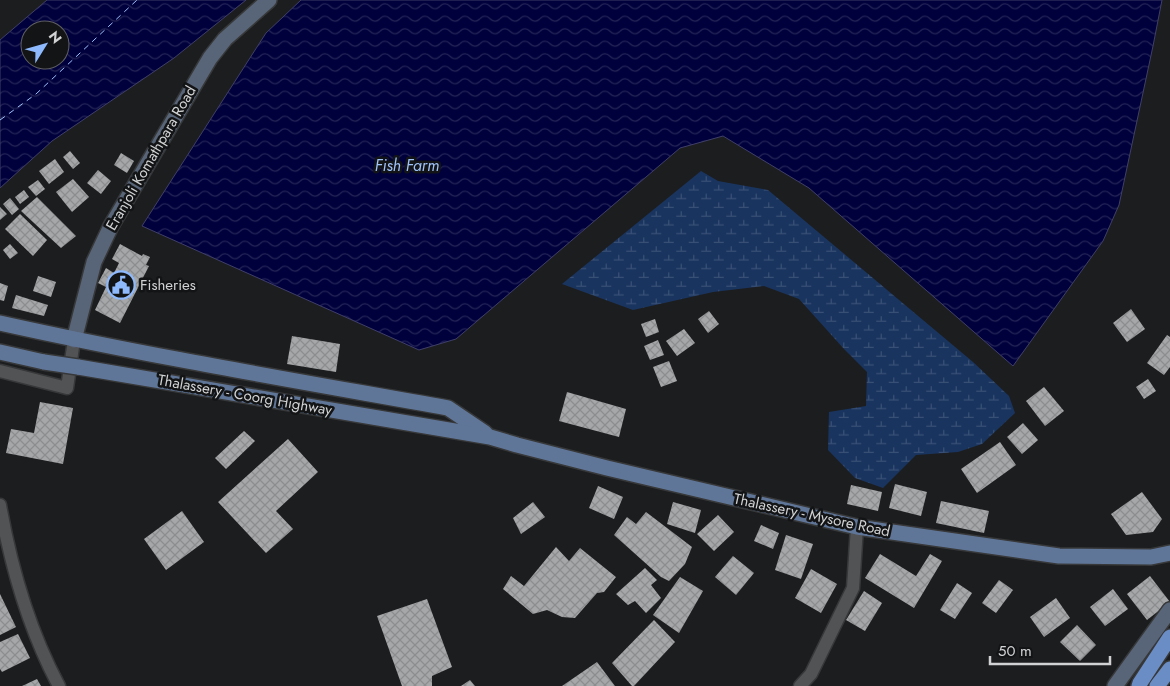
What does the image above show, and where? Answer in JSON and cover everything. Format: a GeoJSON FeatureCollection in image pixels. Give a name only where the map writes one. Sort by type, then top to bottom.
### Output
{"type":"FeatureCollection","features":[{"type":"Feature","properties":{"kind":"highway"},"geometry":{"type":"LineString","coordinates":[[1139,686],[1170,637]]}},
{"type":"Feature","properties":{"kind":"highway"},"geometry":{"type":"LineString","coordinates":[[1158,686],[1170,669]]}},
{"type":"Feature","properties":{"kind":"main road","name":"Eranjoli Komathpara Road"},"geometry":{"type":"LineString","coordinates":[[74,340],[94,262],[111,226],[210,58],[225,39],[269,0]]}},
{"type":"Feature","properties":{"kind":"main road"},"geometry":{"type":"LineString","coordinates":[[0,323],[74,340],[448,408],[490,437]]}},
{"type":"Feature","properties":{"kind":"main road","name":"Thalassery - Coorg Highway"},"geometry":{"type":"LineString","coordinates":[[0,352],[44,362],[490,437]]}},
{"type":"Feature","properties":{"kind":"main road","name":"Thalassery - Mysore Road"},"geometry":{"type":"LineString","coordinates":[[490,437],[608,468],[857,527],[1059,556],[1151,557],[1170,553]]}},
{"type":"Feature","properties":{"kind":"main road"},"geometry":{"type":"LineString","coordinates":[[1115,686],[1170,610]]}},
{"type":"Feature","properties":{"kind":"street"},"geometry":{"type":"LineString","coordinates":[[0,371],[67,388],[74,340]]}},
{"type":"Feature","properties":{"kind":"street"},"geometry":{"type":"LineString","coordinates":[[0,504],[5,530],[28,614],[39,644],[60,686]]}},
{"type":"Feature","properties":{"kind":"street"},"geometry":{"type":"LineString","coordinates":[[800,686],[812,674],[854,588],[857,527]]}},
{"type":"Feature","properties":{"kind":"green space"},"geometry":{"type":"Polygon","coordinates":[[[701,171],[718,181],[768,190],[973,362],[1009,396],[1015,413],[982,444],[958,452],[916,455],[883,488],[855,478],[828,450],[829,412],[866,406],[867,372],[799,299],[764,286],[713,292],[633,310],[562,284],[701,171]]]}},
{"type":"Feature","properties":{"kind":"water"},"geometry":{"type":"Polygon","coordinates":[[[47,0],[246,0],[174,58],[52,141],[0,188],[0,40],[20,23],[20,70],[70,70],[70,20],[24,20],[47,0]]]}},
{"type":"Feature","properties":{"kind":"water","name":"Fish Farm"},"geometry":{"type":"Polygon","coordinates":[[[301,0],[1162,0],[1119,205],[1103,241],[1013,366],[809,188],[723,136],[680,148],[456,339],[419,350],[142,226],[266,33],[301,0]]]}},
{"type":"Feature","properties":{"kind":"building"},"geometry":{"type":"Polygon","coordinates":[[[70,151],[80,163],[73,169],[63,157],[70,151]]]}},
{"type":"Feature","properties":{"kind":"building"},"geometry":{"type":"Polygon","coordinates":[[[121,153],[134,161],[127,173],[114,165],[121,153]]]}},
{"type":"Feature","properties":{"kind":"building"},"geometry":{"type":"Polygon","coordinates":[[[55,159],[64,172],[49,184],[39,171],[55,159]]]}},
{"type":"Feature","properties":{"kind":"building"},"geometry":{"type":"Polygon","coordinates":[[[98,170],[111,181],[101,194],[87,183],[98,170]]]}},
{"type":"Feature","properties":{"kind":"building"},"geometry":{"type":"Polygon","coordinates":[[[73,179],[89,197],[72,212],[56,192],[73,179]]]}},
{"type":"Feature","properties":{"kind":"building"},"geometry":{"type":"Polygon","coordinates":[[[38,180],[45,189],[36,196],[28,187],[38,180]]]}},
{"type":"Feature","properties":{"kind":"building"},"geometry":{"type":"Polygon","coordinates":[[[24,190],[29,197],[20,204],[15,197],[24,190]]]}},
{"type":"Feature","properties":{"kind":"building"},"geometry":{"type":"Polygon","coordinates":[[[37,197],[76,236],[61,248],[21,211],[37,197]]]}},
{"type":"Feature","properties":{"kind":"building"},"geometry":{"type":"Polygon","coordinates":[[[10,198],[19,209],[12,215],[3,204],[10,198]]]}},
{"type":"Feature","properties":{"kind":"building"},"geometry":{"type":"Polygon","coordinates":[[[0,207],[7,214],[0,220],[0,207]]]}},
{"type":"Feature","properties":{"kind":"building"},"geometry":{"type":"Polygon","coordinates":[[[20,214],[47,240],[33,256],[5,229],[20,214]]]}},
{"type":"Feature","properties":{"kind":"building"},"geometry":{"type":"Polygon","coordinates":[[[10,244],[18,253],[10,259],[3,250],[10,244]]]}},
{"type":"Feature","properties":{"kind":"building","name":"Fisheries"},"geometry":{"type":"Polygon","coordinates":[[[120,244],[142,256],[143,254],[150,257],[146,265],[149,266],[120,323],[95,310],[106,287],[98,283],[106,268],[114,273],[119,263],[112,259],[120,244]]]}},
{"type":"Feature","properties":{"kind":"building"},"geometry":{"type":"Polygon","coordinates":[[[38,276],[56,282],[51,297],[33,291],[38,276]]]}},
{"type":"Feature","properties":{"kind":"building"},"geometry":{"type":"Polygon","coordinates":[[[0,283],[8,286],[4,301],[0,300],[0,283]]]}},
{"type":"Feature","properties":{"kind":"building"},"geometry":{"type":"Polygon","coordinates":[[[16,295],[48,305],[44,316],[12,308],[16,295]]]}},
{"type":"Feature","properties":{"kind":"building"},"geometry":{"type":"Polygon","coordinates":[[[1131,309],[1145,329],[1127,342],[1113,323],[1131,309]]]}},
{"type":"Feature","properties":{"kind":"building"},"geometry":{"type":"Polygon","coordinates":[[[709,311],[719,324],[708,333],[698,319],[709,311]]]}},
{"type":"Feature","properties":{"kind":"building"},"geometry":{"type":"Polygon","coordinates":[[[655,319],[659,332],[646,337],[641,324],[655,319]]]}},
{"type":"Feature","properties":{"kind":"building"},"geometry":{"type":"Polygon","coordinates":[[[684,329],[695,343],[677,356],[666,341],[684,329]]]}},
{"type":"Feature","properties":{"kind":"building"},"geometry":{"type":"Polygon","coordinates":[[[1167,335],[1170,337],[1170,367],[1164,375],[1147,363],[1167,335]]]}},
{"type":"Feature","properties":{"kind":"building"},"geometry":{"type":"Polygon","coordinates":[[[292,336],[340,344],[336,372],[287,364],[292,336]]]}},
{"type":"Feature","properties":{"kind":"building"},"geometry":{"type":"Polygon","coordinates":[[[658,340],[664,355],[650,360],[644,346],[658,340]]]}},
{"type":"Feature","properties":{"kind":"building"},"geometry":{"type":"Polygon","coordinates":[[[669,361],[677,381],[661,387],[653,367],[669,361]]]}},
{"type":"Feature","properties":{"kind":"building"},"geometry":{"type":"Polygon","coordinates":[[[1148,379],[1156,391],[1144,399],[1136,387],[1148,379]]]}},
{"type":"Feature","properties":{"kind":"building"},"geometry":{"type":"Polygon","coordinates":[[[1044,387],[1064,411],[1045,426],[1026,401],[1044,387]]]}},
{"type":"Feature","properties":{"kind":"building"},"geometry":{"type":"Polygon","coordinates":[[[567,392],[626,409],[619,437],[559,421],[567,392]]]}},
{"type":"Feature","properties":{"kind":"building"},"geometry":{"type":"Polygon","coordinates":[[[40,402],[73,408],[63,464],[6,453],[11,429],[34,433],[40,402]]]}},
{"type":"Feature","properties":{"kind":"building"},"geometry":{"type":"Polygon","coordinates":[[[1023,423],[1038,440],[1022,454],[1007,437],[1023,423]]]}},
{"type":"Feature","properties":{"kind":"building"},"geometry":{"type":"Polygon","coordinates":[[[244,431],[255,441],[226,469],[215,458],[244,431]]]}},
{"type":"Feature","properties":{"kind":"building"},"geometry":{"type":"Polygon","coordinates":[[[288,439],[318,472],[276,511],[293,529],[266,553],[218,502],[288,439]]]}},
{"type":"Feature","properties":{"kind":"building"},"geometry":{"type":"Polygon","coordinates":[[[1000,442],[1016,465],[977,493],[961,469],[1000,442]]]}},
{"type":"Feature","properties":{"kind":"building"},"geometry":{"type":"Polygon","coordinates":[[[895,484],[927,492],[921,516],[889,508],[895,484]]]}},
{"type":"Feature","properties":{"kind":"building"},"geometry":{"type":"Polygon","coordinates":[[[851,485],[882,492],[878,511],[847,504],[851,485]]]}},
{"type":"Feature","properties":{"kind":"building"},"geometry":{"type":"Polygon","coordinates":[[[598,486],[623,497],[614,519],[589,508],[598,486]]]}},
{"type":"Feature","properties":{"kind":"building"},"geometry":{"type":"Polygon","coordinates":[[[1142,492],[1162,519],[1153,532],[1126,535],[1111,514],[1142,492]]]}},
{"type":"Feature","properties":{"kind":"building"},"geometry":{"type":"Polygon","coordinates":[[[941,501],[989,511],[984,533],[936,523],[941,501]]]}},
{"type":"Feature","properties":{"kind":"building"},"geometry":{"type":"Polygon","coordinates":[[[533,502],[545,517],[521,534],[513,518],[533,502]]]}},
{"type":"Feature","properties":{"kind":"building"},"geometry":{"type":"Polygon","coordinates":[[[673,502],[701,510],[695,533],[667,524],[673,502]]]}},
{"type":"Feature","properties":{"kind":"building"},"geometry":{"type":"Polygon","coordinates":[[[182,511],[204,542],[166,570],[144,539],[182,511]]]}},
{"type":"Feature","properties":{"kind":"building"},"geometry":{"type":"Polygon","coordinates":[[[646,512],[692,547],[685,564],[669,581],[661,577],[614,535],[627,517],[636,524],[646,512]]]}},
{"type":"Feature","properties":{"kind":"building"},"geometry":{"type":"Polygon","coordinates":[[[718,515],[734,532],[714,551],[697,534],[718,515]]]}},
{"type":"Feature","properties":{"kind":"building"},"geometry":{"type":"Polygon","coordinates":[[[761,525],[779,533],[773,549],[754,541],[761,525]]]}},
{"type":"Feature","properties":{"kind":"building"},"geometry":{"type":"Polygon","coordinates":[[[786,535],[813,544],[801,579],[775,570],[786,535]]]}},
{"type":"Feature","properties":{"kind":"building"},"geometry":{"type":"Polygon","coordinates":[[[556,547],[569,561],[580,548],[616,577],[604,592],[597,593],[575,618],[562,617],[547,610],[533,614],[503,589],[511,576],[524,586],[556,547]]]}},
{"type":"Feature","properties":{"kind":"building"},"geometry":{"type":"Polygon","coordinates":[[[880,554],[916,576],[930,554],[942,561],[914,608],[865,578],[880,554]]]}},
{"type":"Feature","properties":{"kind":"building"},"geometry":{"type":"Polygon","coordinates":[[[733,556],[754,573],[736,595],[715,577],[733,556]]]}},
{"type":"Feature","properties":{"kind":"building"},"geometry":{"type":"Polygon","coordinates":[[[645,568],[657,580],[651,585],[661,598],[646,613],[635,601],[628,605],[616,594],[645,568]]]}},
{"type":"Feature","properties":{"kind":"building"},"geometry":{"type":"Polygon","coordinates":[[[811,569],[837,584],[821,613],[795,598],[811,569]]]}},
{"type":"Feature","properties":{"kind":"building"},"geometry":{"type":"Polygon","coordinates":[[[1150,576],[1170,602],[1147,620],[1127,594],[1150,576]]]}},
{"type":"Feature","properties":{"kind":"building"},"geometry":{"type":"Polygon","coordinates":[[[680,577],[703,591],[679,633],[653,615],[680,577]]]}},
{"type":"Feature","properties":{"kind":"building"},"geometry":{"type":"Polygon","coordinates":[[[999,580],[1013,590],[996,613],[982,603],[999,580]]]}},
{"type":"Feature","properties":{"kind":"building"},"geometry":{"type":"Polygon","coordinates":[[[957,583],[972,593],[955,619],[940,610],[957,583]]]}},
{"type":"Feature","properties":{"kind":"building"},"geometry":{"type":"Polygon","coordinates":[[[1113,589],[1128,609],[1105,626],[1090,607],[1113,589]]]}},
{"type":"Feature","properties":{"kind":"building"},"geometry":{"type":"Polygon","coordinates":[[[864,591],[882,603],[865,631],[846,620],[864,591]]]}},
{"type":"Feature","properties":{"kind":"building"},"geometry":{"type":"Polygon","coordinates":[[[0,594],[16,627],[0,635],[0,594]]]}},
{"type":"Feature","properties":{"kind":"building"},"geometry":{"type":"Polygon","coordinates":[[[1056,598],[1070,618],[1044,637],[1030,617],[1056,598]]]}},
{"type":"Feature","properties":{"kind":"building"},"geometry":{"type":"Polygon","coordinates":[[[427,599],[452,667],[432,676],[432,686],[402,686],[377,616],[427,599]]]}},
{"type":"Feature","properties":{"kind":"building"},"geometry":{"type":"Polygon","coordinates":[[[654,620],[675,642],[632,686],[612,663],[654,620]]]}},
{"type":"Feature","properties":{"kind":"building"},"geometry":{"type":"Polygon","coordinates":[[[1077,625],[1096,645],[1080,661],[1060,642],[1077,625]]]}},
{"type":"Feature","properties":{"kind":"building"},"geometry":{"type":"Polygon","coordinates":[[[18,634],[30,658],[2,672],[0,669],[0,642],[18,634]]]}},
{"type":"Feature","properties":{"kind":"building"},"geometry":{"type":"Polygon","coordinates":[[[597,662],[615,686],[562,686],[597,662]]]}},
{"type":"Feature","properties":{"kind":"building"},"geometry":{"type":"Polygon","coordinates":[[[37,679],[41,686],[22,686],[37,679]]]}},
{"type":"Feature","properties":{"kind":"building"},"geometry":{"type":"Polygon","coordinates":[[[470,680],[475,686],[461,686],[470,680]]]}},
{"type":"Feature","properties":{"kind":"ferry route"},"geometry":{"type":"LineString","coordinates":[[0,120],[36,94],[137,0]]}},
{"type":"Feature","properties":{"kind":"place","name":"Fisheries"},"geometry":{"type":"Point","coordinates":[121,285]}}]}
